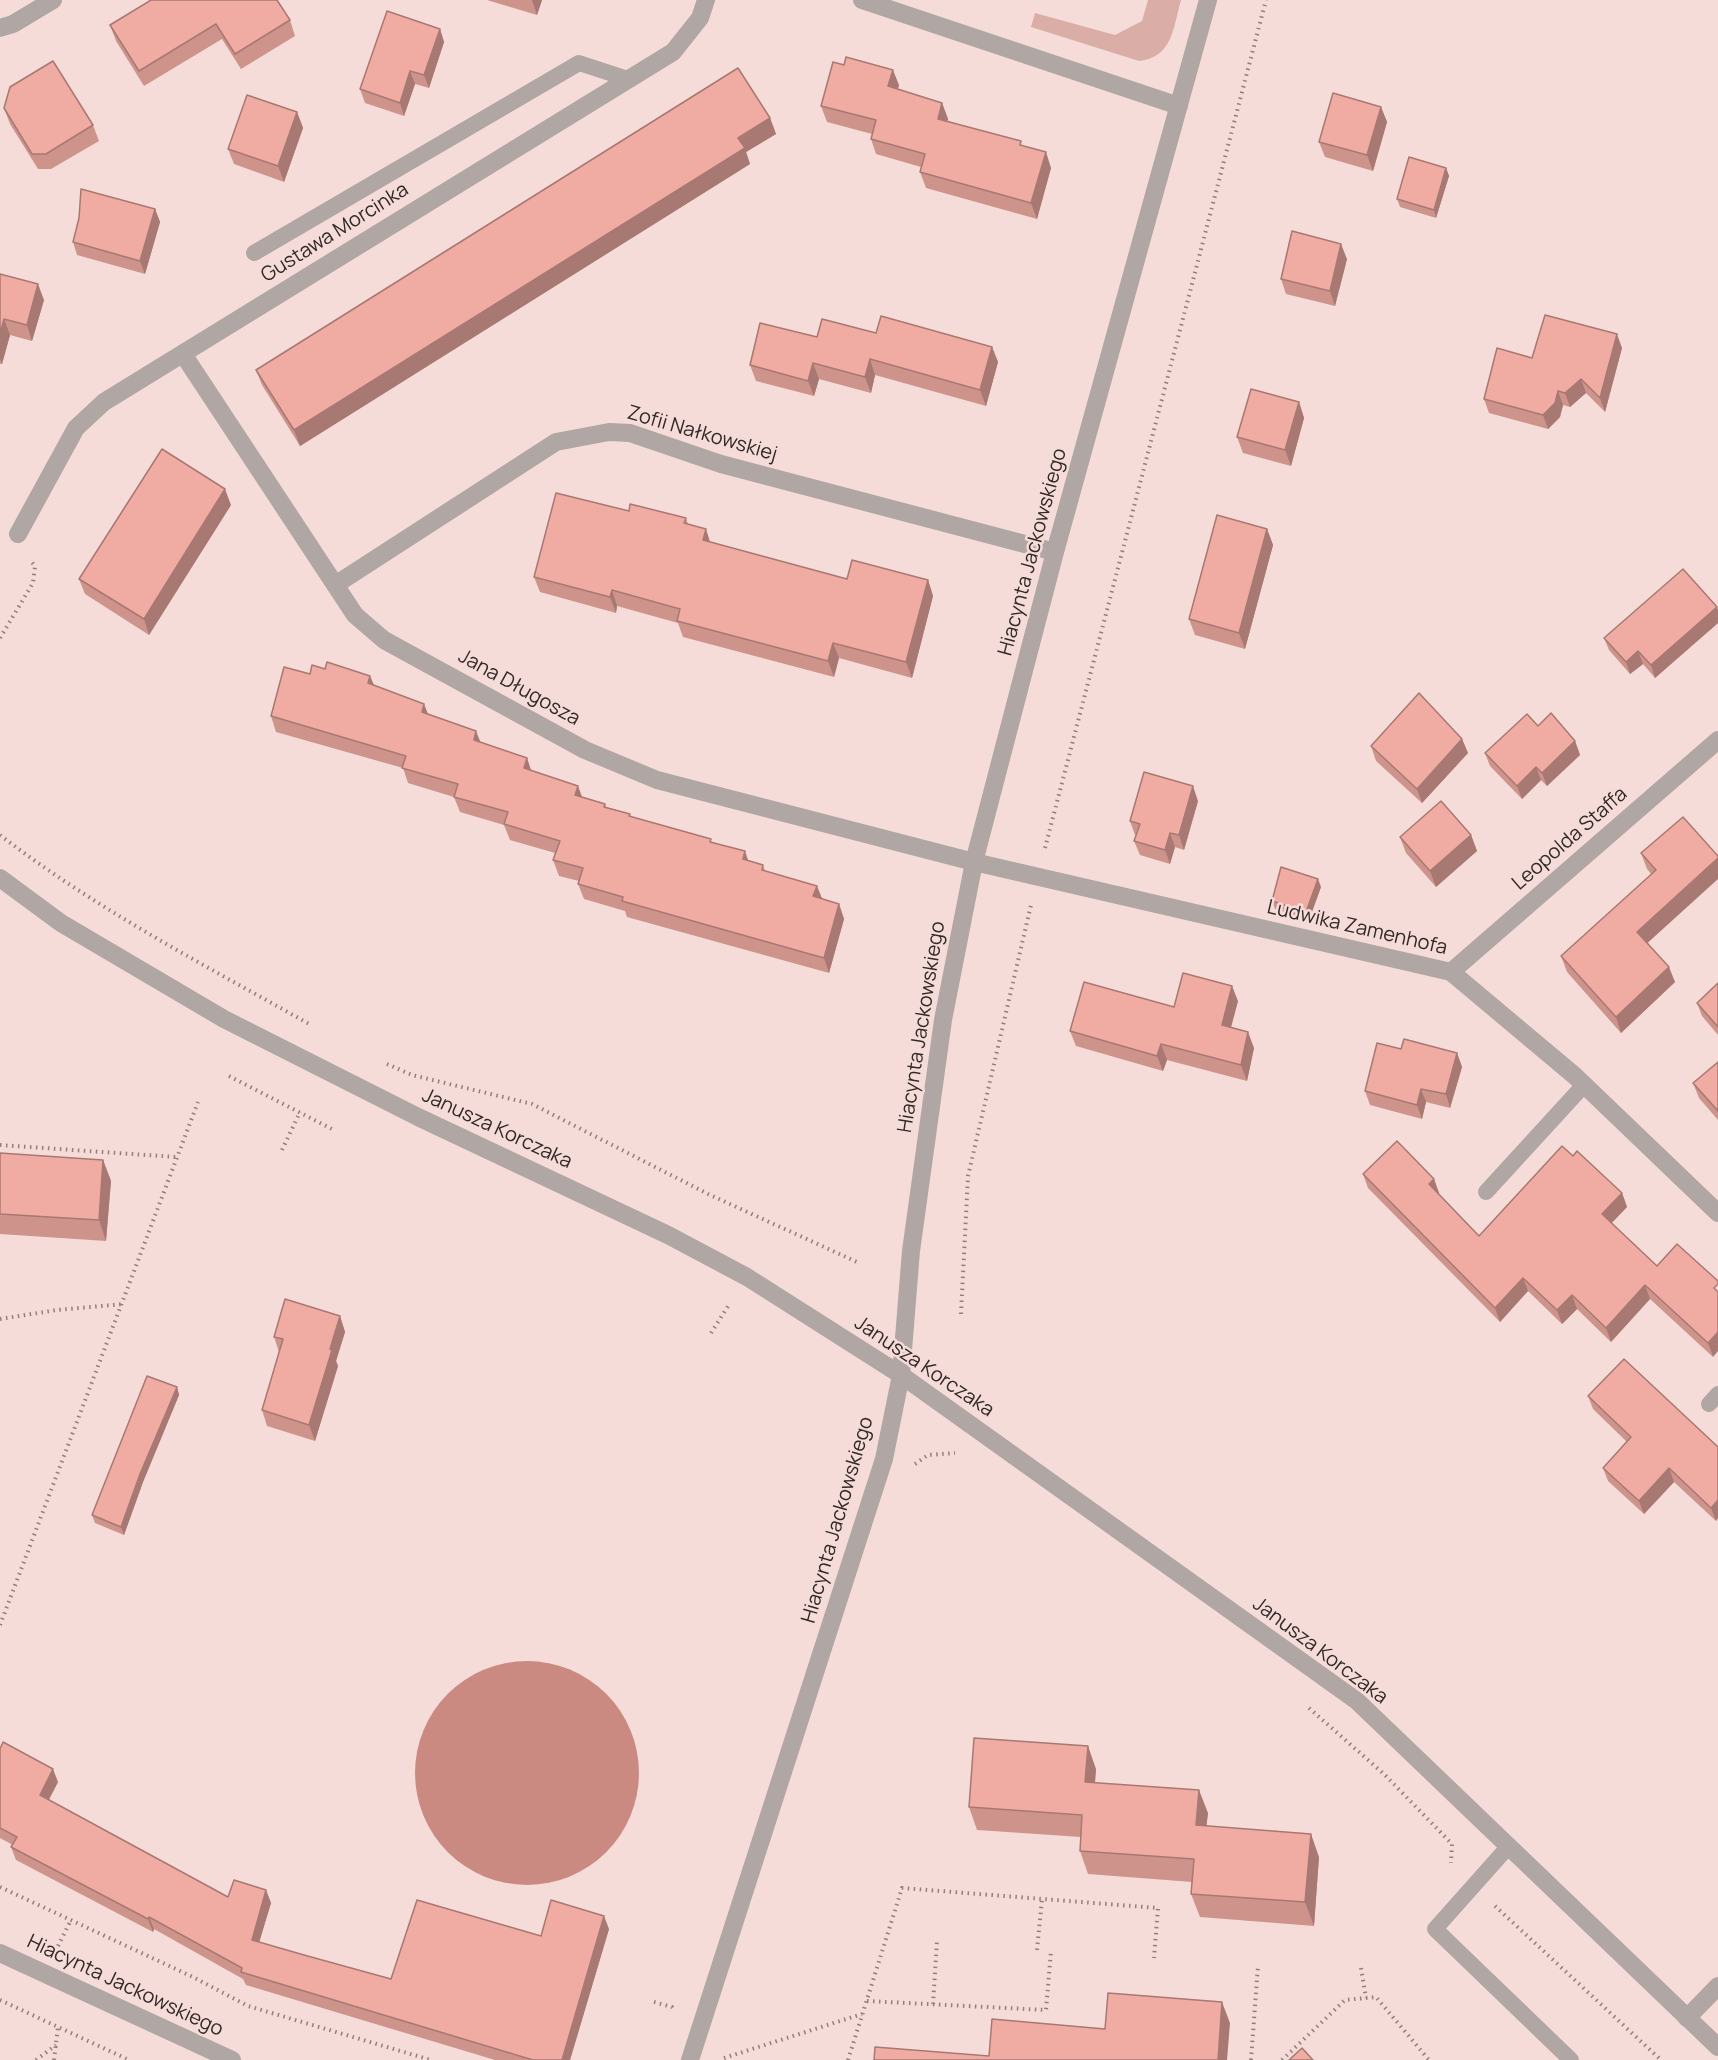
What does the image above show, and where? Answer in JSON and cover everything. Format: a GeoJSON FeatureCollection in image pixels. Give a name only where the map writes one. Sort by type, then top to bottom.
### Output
{"type":"FeatureCollection","features":[{"type":"Feature","properties":{"kind":"street"},"geometry":{"type":"LineString","coordinates":[[0,28],[13,24],[53,0]]}},
{"type":"Feature","properties":{"kind":"street","name":"Gustawa Morcinka"},"geometry":{"type":"LineString","coordinates":[[18,534],[76,428],[104,402],[673,52],[700,18],[706,0]]}},
{"type":"Feature","properties":{"kind":"street"},"geometry":{"type":"LineString","coordinates":[[862,0],[1179,106]]}},
{"type":"Feature","properties":{"kind":"street","name":"Hiacynta Jackowskiego"},"geometry":{"type":"LineString","coordinates":[[690,2060],[881,1469],[901,1375],[921,1170],[943,1020],[974,862],[1055,552],[1208,0]]}},
{"type":"Feature","properties":{"kind":"street","name":"Jana Długosza"},"geometry":{"type":"LineString","coordinates":[[183,354],[355,615],[384,640],[585,750],[657,780],[974,862]]}},
{"type":"Feature","properties":{"kind":"street","name":"Zofii Nałkowskiej"},"geometry":{"type":"LineString","coordinates":[[335,585],[556,442],[609,432],[630,433],[721,465],[1055,552]]}},
{"type":"Feature","properties":{"kind":"street","name":"Leopolda Staffa"},"geometry":{"type":"LineString","coordinates":[[1451,972],[1718,740]]}},
{"type":"Feature","properties":{"kind":"street","name":"Ludwika Zamenhofa"},"geometry":{"type":"LineString","coordinates":[[974,862],[1451,972],[1584,1084],[1718,1213]]}},
{"type":"Feature","properties":{"kind":"street","name":"Janusza Korczaka"},"geometry":{"type":"LineString","coordinates":[[0,878],[61,923],[224,1019],[418,1117],[668,1235],[747,1277],[901,1375],[1357,1701],[1718,2047]]}},
{"type":"Feature","properties":{"kind":"street","name":"Hiacynta Jackowskiego"},"geometry":{"type":"LineString","coordinates":[[0,1953],[232,2060]]}},
{"type":"Feature","properties":{"kind":"street"},"geometry":{"type":"LineString","coordinates":[[1687,2018],[1718,1986]]}},
{"type":"Feature","properties":{"kind":"lane"},"geometry":{"type":"LineString","coordinates":[[254,253],[579,63],[628,79]]}},
{"type":"Feature","properties":{"kind":"lane"},"geometry":{"type":"LineString","coordinates":[[1486,1192],[1584,1084]]}},
{"type":"Feature","properties":{"kind":"lane"},"geometry":{"type":"LineString","coordinates":[[1508,1847],[1435,1929],[1571,2060]]}},
{"type":"Feature","properties":{"kind":"path"},"geometry":{"type":"LineString","coordinates":[[961,1314],[968,1176],[1038,877],[1266,0]]}},
{"type":"Feature","properties":{"kind":"path"},"geometry":{"type":"LineString","coordinates":[[0,638],[33,583],[35,566],[31,561]]}},
{"type":"Feature","properties":{"kind":"path"},"geometry":{"type":"LineString","coordinates":[[0,835],[38,864],[207,967],[321,1030]]}},
{"type":"Feature","properties":{"kind":"path"},"geometry":{"type":"LineString","coordinates":[[382,1061],[412,1075],[532,1104],[708,1194],[858,1262]]}},
{"type":"Feature","properties":{"kind":"path"},"geometry":{"type":"LineString","coordinates":[[229,1077],[332,1129]]}},
{"type":"Feature","properties":{"kind":"path"},"geometry":{"type":"LineString","coordinates":[[0,1625],[124,1304],[198,1102]]}},
{"type":"Feature","properties":{"kind":"path"},"geometry":{"type":"LineString","coordinates":[[282,1150],[300,1112]]}},
{"type":"Feature","properties":{"kind":"path"},"geometry":{"type":"LineString","coordinates":[[0,1145],[176,1157]]}},
{"type":"Feature","properties":{"kind":"path"},"geometry":{"type":"LineString","coordinates":[[711,1332],[733,1298]]}},
{"type":"Feature","properties":{"kind":"path"},"geometry":{"type":"LineString","coordinates":[[0,1319],[57,1310],[124,1304]]}},
{"type":"Feature","properties":{"kind":"path"},"geometry":{"type":"LineString","coordinates":[[909,1471],[928,1455],[943,1452],[963,1456]]}},
{"type":"Feature","properties":{"kind":"path"},"geometry":{"type":"LineString","coordinates":[[1306,1705],[1384,1774],[1452,1844],[1451,1863],[1661,2060]]}},
{"type":"Feature","properties":{"kind":"path"},"geometry":{"type":"LineString","coordinates":[[0,1887],[192,1977],[248,2006],[431,2060]]}},
{"type":"Feature","properties":{"kind":"path"},"geometry":{"type":"LineString","coordinates":[[848,2060],[902,1888],[1158,1908],[1154,1958]]}},
{"type":"Feature","properties":{"kind":"path"},"geometry":{"type":"LineString","coordinates":[[1037,1950],[1042,1899]]}},
{"type":"Feature","properties":{"kind":"path"},"geometry":{"type":"LineString","coordinates":[[933,2004],[937,1941]]}},
{"type":"Feature","properties":{"kind":"path"},"geometry":{"type":"LineString","coordinates":[[867,2001],[1046,2010],[1051,1951]]}},
{"type":"Feature","properties":{"kind":"path"},"geometry":{"type":"LineString","coordinates":[[1251,2060],[1258,1966]]}},
{"type":"Feature","properties":{"kind":"path"},"geometry":{"type":"LineString","coordinates":[[1361,1968],[1366,1998]]}},
{"type":"Feature","properties":{"kind":"path"},"geometry":{"type":"LineString","coordinates":[[1282,2060],[1345,2000],[1376,1997],[1429,2060]]}},
{"type":"Feature","properties":{"kind":"path"},"geometry":{"type":"LineString","coordinates":[[0,2000],[129,2060]]}},
{"type":"Feature","properties":{"kind":"path"},"geometry":{"type":"LineString","coordinates":[[721,2059],[862,2014]]}},
{"type":"Feature","properties":{"kind":"path"},"geometry":{"type":"LineString","coordinates":[[54,2060],[58,2027]]}},
{"type":"Feature","properties":{"kind":"path"},"geometry":{"type":"LineString","coordinates":[[36,2060],[56,2045]]}},
{"type":"Feature","properties":{"kind":"shaded area"},"geometry":{"type":"Polygon","coordinates":[[[1148,0],[1181,0],[1170,40],[1159,54],[1139,61],[1031,27],[1035,13],[1115,35],[1142,21],[1148,0]]]}},
{"type":"Feature","properties":{"kind":"shaded area"},"geometry":{"type":"Polygon","coordinates":[[[516,1661],[538,1661],[570,1669],[580,1674],[598,1686],[614,1702],[631,1730],[637,1751],[639,1773],[637,1795],[631,1816],[614,1844],[598,1860],[570,1877],[538,1885],[516,1885],[484,1877],[474,1872],[456,1860],[440,1844],[423,1816],[415,1784],[415,1762],[423,1730],[428,1720],[440,1702],[456,1686],[484,1669],[516,1661]]]}},
{"type":"Feature","properties":{"kind":"building"},"geometry":{"type":"Polygon","coordinates":[[[151,0],[277,0],[290,20],[235,54],[216,24],[139,71],[110,25],[151,0]]]}},
{"type":"Feature","properties":{"kind":"building"},"geometry":{"type":"Polygon","coordinates":[[[387,11],[440,29],[424,75],[410,71],[400,103],[360,89],[387,11]]]}},
{"type":"Feature","properties":{"kind":"building"},"geometry":{"type":"Polygon","coordinates":[[[846,57],[893,70],[888,86],[942,103],[938,119],[1021,141],[1020,145],[1046,152],[1031,203],[920,172],[925,154],[871,139],[876,120],[821,106],[833,62],[844,65],[846,57]]]}},
{"type":"Feature","properties":{"kind":"building"},"geometry":{"type":"Polygon","coordinates":[[[53,61],[93,125],[46,154],[32,154],[4,108],[10,87],[53,61]]]}},
{"type":"Feature","properties":{"kind":"building"},"geometry":{"type":"Polygon","coordinates":[[[738,68],[770,118],[738,138],[745,148],[294,430],[256,370],[738,68]]]}},
{"type":"Feature","properties":{"kind":"building"},"geometry":{"type":"Polygon","coordinates":[[[1333,93],[1381,107],[1367,155],[1319,142],[1333,93]]]}},
{"type":"Feature","properties":{"kind":"building"},"geometry":{"type":"Polygon","coordinates":[[[247,95],[297,112],[278,166],[228,149],[247,95]]]}},
{"type":"Feature","properties":{"kind":"building"},"geometry":{"type":"Polygon","coordinates":[[[1409,157],[1446,168],[1434,210],[1397,199],[1409,157]]]}},
{"type":"Feature","properties":{"kind":"building"},"geometry":{"type":"Polygon","coordinates":[[[81,189],[155,209],[140,261],[73,242],[79,218],[81,189]]]}},
{"type":"Feature","properties":{"kind":"building"},"geometry":{"type":"Polygon","coordinates":[[[1292,231],[1341,244],[1330,291],[1281,279],[1292,231]]]}},
{"type":"Feature","properties":{"kind":"building"},"geometry":{"type":"Polygon","coordinates":[[[0,274],[38,284],[27,325],[4,319],[0,334],[0,274]]]}},
{"type":"Feature","properties":{"kind":"building"},"geometry":{"type":"Polygon","coordinates":[[[1545,315],[1617,334],[1600,398],[1581,379],[1565,393],[1558,391],[1555,403],[1543,415],[1484,399],[1497,348],[1532,358],[1545,315]]]}},
{"type":"Feature","properties":{"kind":"building"},"geometry":{"type":"Polygon","coordinates":[[[881,316],[992,347],[980,390],[870,359],[865,377],[813,363],[808,381],[750,365],[760,323],[817,337],[822,319],[876,333],[881,316]]]}},
{"type":"Feature","properties":{"kind":"building"},"geometry":{"type":"Polygon","coordinates":[[[1251,389],[1299,402],[1285,450],[1237,437],[1251,389]]]}},
{"type":"Feature","properties":{"kind":"building"},"geometry":{"type":"Polygon","coordinates":[[[162,449],[225,489],[144,619],[79,579],[162,449]]]}},
{"type":"Feature","properties":{"kind":"building"},"geometry":{"type":"Polygon","coordinates":[[[556,493],[629,511],[630,504],[686,518],[684,523],[706,529],[703,540],[847,579],[852,560],[928,580],[906,662],[833,643],[828,661],[677,621],[680,609],[612,590],[610,597],[534,577],[556,493]]]}},
{"type":"Feature","properties":{"kind":"building"},"geometry":{"type":"Polygon","coordinates":[[[1217,515],[1267,529],[1239,633],[1189,619],[1217,515]]]}},
{"type":"Feature","properties":{"kind":"building"},"geometry":{"type":"Polygon","coordinates":[[[1683,569],[1717,607],[1651,665],[1638,651],[1626,662],[1604,638],[1683,569]]]}},
{"type":"Feature","properties":{"kind":"building"},"geometry":{"type":"Polygon","coordinates":[[[327,662],[370,676],[368,683],[424,704],[422,712],[476,731],[474,740],[527,758],[524,768],[578,786],[575,795],[605,804],[604,807],[630,814],[629,816],[745,851],[743,859],[763,865],[762,870],[817,886],[813,896],[839,904],[824,958],[622,901],[623,897],[578,884],[583,868],[553,860],[560,841],[504,824],[508,812],[454,797],[458,784],[402,768],[406,756],[271,716],[284,667],[310,674],[312,665],[325,669],[327,662]]]}},
{"type":"Feature","properties":{"kind":"building"},"geometry":{"type":"Polygon","coordinates":[[[1419,693],[1462,739],[1417,789],[1371,746],[1419,693]]]}},
{"type":"Feature","properties":{"kind":"building"},"geometry":{"type":"Polygon","coordinates":[[[1551,713],[1575,741],[1542,773],[1536,767],[1517,786],[1485,753],[1527,714],[1538,726],[1551,713]]]}},
{"type":"Feature","properties":{"kind":"building"},"geometry":{"type":"Polygon","coordinates":[[[1144,772],[1193,786],[1179,835],[1170,833],[1165,850],[1134,841],[1140,824],[1130,821],[1144,772]]]}},
{"type":"Feature","properties":{"kind":"building"},"geometry":{"type":"Polygon","coordinates":[[[1441,801],[1471,835],[1430,871],[1400,837],[1441,801]]]}},
{"type":"Feature","properties":{"kind":"building"},"geometry":{"type":"Polygon","coordinates":[[[1683,817],[1718,858],[1637,932],[1669,967],[1616,1017],[1561,956],[1656,870],[1641,853],[1683,817]]]}},
{"type":"Feature","properties":{"kind":"building"},"geometry":{"type":"Polygon","coordinates":[[[1281,867],[1318,879],[1306,912],[1272,901],[1281,867]]]}},
{"type":"Feature","properties":{"kind":"building"},"geometry":{"type":"Polygon","coordinates":[[[1183,973],[1232,986],[1222,1025],[1248,1032],[1241,1065],[1161,1044],[1157,1056],[1070,1031],[1084,982],[1174,1007],[1183,973]]]}},
{"type":"Feature","properties":{"kind":"building"},"geometry":{"type":"Polygon","coordinates":[[[1718,983],[1718,1027],[1697,1003],[1718,983]]]}},
{"type":"Feature","properties":{"kind":"building"},"geometry":{"type":"Polygon","coordinates":[[[1404,1039],[1457,1053],[1446,1094],[1421,1089],[1417,1105],[1365,1091],[1377,1043],[1401,1049],[1404,1039]]]}},
{"type":"Feature","properties":{"kind":"building"},"geometry":{"type":"Polygon","coordinates":[[[1718,1062],[1718,1111],[1693,1083],[1718,1062]]]}},
{"type":"Feature","properties":{"kind":"building"},"geometry":{"type":"Polygon","coordinates":[[[1397,1141],[1434,1179],[1429,1184],[1479,1236],[1562,1146],[1573,1156],[1577,1151],[1622,1193],[1602,1214],[1657,1266],[1677,1244],[1718,1281],[1714,1288],[1718,1292],[1718,1332],[1708,1343],[1645,1285],[1606,1328],[1572,1295],[1557,1310],[1523,1278],[1495,1308],[1363,1174],[1397,1141]]]}},
{"type":"Feature","properties":{"kind":"building"},"geometry":{"type":"Polygon","coordinates":[[[0,1153],[103,1160],[99,1220],[0,1214],[0,1153]]]}},
{"type":"Feature","properties":{"kind":"building"},"geometry":{"type":"Polygon","coordinates":[[[285,1299],[340,1316],[309,1425],[262,1410],[283,1339],[274,1337],[285,1299]]]}},
{"type":"Feature","properties":{"kind":"building"},"geometry":{"type":"Polygon","coordinates":[[[1624,1359],[1718,1447],[1718,1500],[1711,1508],[1669,1468],[1639,1501],[1603,1468],[1631,1437],[1588,1396],[1624,1359]]]}},
{"type":"Feature","properties":{"kind":"building"},"geometry":{"type":"Polygon","coordinates":[[[147,1376],[177,1387],[140,1474],[121,1527],[92,1515],[147,1376]]]}},
{"type":"Feature","properties":{"kind":"building"},"geometry":{"type":"Polygon","coordinates":[[[974,1738],[1088,1746],[1085,1782],[1199,1790],[1196,1825],[1311,1834],[1305,1902],[1191,1894],[1194,1859],[1080,1851],[1082,1815],[969,1807],[974,1738]]]}},
{"type":"Feature","properties":{"kind":"building"},"geometry":{"type":"Polygon","coordinates":[[[3,1742],[53,1769],[40,1795],[228,1897],[234,1880],[266,1890],[252,1940],[391,1979],[417,1900],[541,1936],[551,1900],[604,1916],[562,2060],[533,2060],[241,1972],[242,1968],[149,1917],[148,1919],[11,1847],[17,1837],[0,1828],[0,1749],[3,1742]]]}},
{"type":"Feature","properties":{"kind":"building"},"geometry":{"type":"Polygon","coordinates":[[[1108,1993],[1222,2002],[1218,2060],[874,2060],[875,2047],[989,2056],[992,2019],[1105,2029],[1108,1993]]]}},
{"type":"Feature","properties":{"kind":"building"},"geometry":{"type":"Polygon","coordinates":[[[1302,2048],[1313,2060],[1289,2060],[1302,2048]]]}}]}
